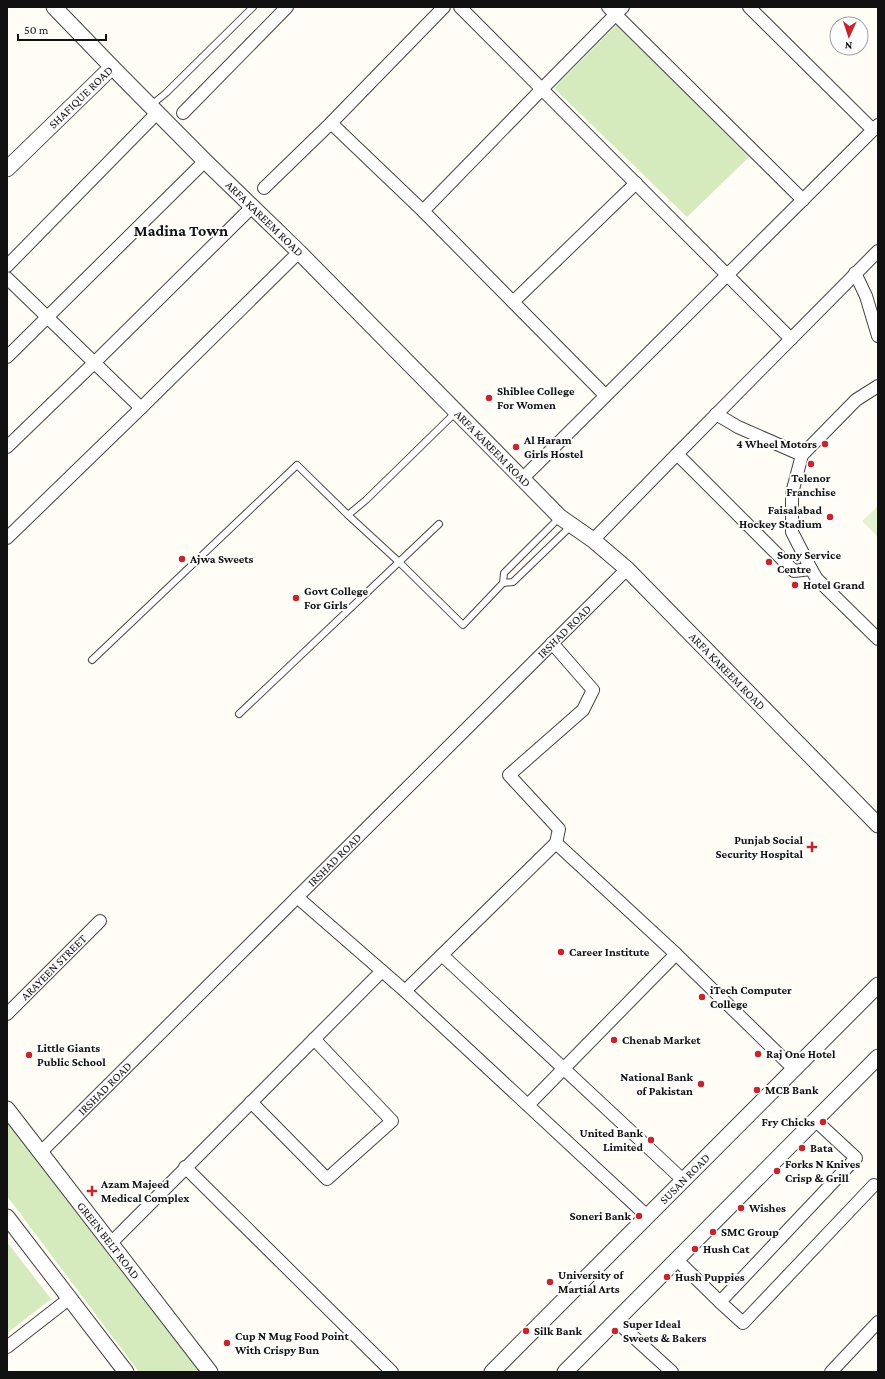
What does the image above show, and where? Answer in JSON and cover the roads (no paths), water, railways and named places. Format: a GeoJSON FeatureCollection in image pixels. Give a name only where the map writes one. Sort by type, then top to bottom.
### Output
{"type":"FeatureCollection","features":[{"type":"Feature","properties":{"kind":"street","name":"SHAFIQUE ROAD"},"geometry":{"type":"LineString","coordinates":[[7,169],[112,67],[54,7]]}},
{"type":"Feature","properties":{"kind":"street"},"geometry":{"type":"LineString","coordinates":[[183,113],[287,7]]}},
{"type":"Feature","properties":{"kind":"street"},"geometry":{"type":"LineString","coordinates":[[264,188],[331,123],[444,7]]}},
{"type":"Feature","properties":{"kind":"street"},"geometry":{"type":"LineString","coordinates":[[460,7],[791,339]]}},
{"type":"Feature","properties":{"kind":"street"},"geometry":{"type":"LineString","coordinates":[[522,479],[875,127],[749,7]]}},
{"type":"Feature","properties":{"kind":"street"},"geometry":{"type":"LineString","coordinates":[[423,211],[542,89],[616,9],[803,200]]}},
{"type":"Feature","properties":{"kind":"street","name":"ARFA KAREEM ROAD"},"geometry":{"type":"LineString","coordinates":[[112,67],[205,161],[299,252],[522,479],[566,521],[593,540],[627,569],[878,825]]}},
{"type":"Feature","properties":{"kind":"street"},"geometry":{"type":"LineString","coordinates":[[7,266],[154,109]]}},
{"type":"Feature","properties":{"kind":"street"},"geometry":{"type":"LineString","coordinates":[[331,123],[423,211],[605,395]]}},
{"type":"Feature","properties":{"kind":"street"},"geometry":{"type":"LineString","coordinates":[[7,357],[205,161]]}},
{"type":"Feature","properties":{"kind":"street"},"geometry":{"type":"LineString","coordinates":[[514,302],[636,183]]}},
{"type":"Feature","properties":{"kind":"street"},"geometry":{"type":"LineString","coordinates":[[7,447],[252,207]]}},
{"type":"Feature","properties":{"kind":"street"},"geometry":{"type":"LineString","coordinates":[[593,540],[878,251]]}},
{"type":"Feature","properties":{"kind":"street"},"geometry":{"type":"LineString","coordinates":[[8,533],[141,408],[299,252]]}},
{"type":"Feature","properties":{"kind":"street"},"geometry":{"type":"LineString","coordinates":[[855,274],[866,296],[878,336]]}},
{"type":"Feature","properties":{"kind":"street"},"geometry":{"type":"LineString","coordinates":[[7,278],[141,408]]}},
{"type":"Feature","properties":{"kind":"street"},"geometry":{"type":"LineString","coordinates":[[878,386],[856,400],[802,455],[792,493],[792,532],[811,569],[817,579],[878,639]]}},
{"type":"Feature","properties":{"kind":"street"},"geometry":{"type":"LineString","coordinates":[[716,414],[738,427],[802,455]]}},
{"type":"Feature","properties":{"kind":"street"},"geometry":{"type":"LineString","coordinates":[[677,454],[794,571],[811,569]]}},
{"type":"Feature","properties":{"kind":"street","name":"IRSHAD ROAD"},"geometry":{"type":"LineString","coordinates":[[41,1152],[627,569]]}},
{"type":"Feature","properties":{"kind":"street"},"geometry":{"type":"LineString","coordinates":[[405,991],[556,844],[559,829],[509,775],[583,710],[593,690],[552,643]]}},
{"type":"Feature","properties":{"kind":"street"},"geometry":{"type":"LineString","coordinates":[[556,844],[676,954],[794,1069]]}},
{"type":"Feature","properties":{"kind":"street"},"geometry":{"type":"LineString","coordinates":[[297,897],[405,991],[647,1216]]}},
{"type":"Feature","properties":{"kind":"street","name":"ARAYEEN STREET"},"geometry":{"type":"LineString","coordinates":[[7,1014],[100,921]]}},
{"type":"Feature","properties":{"kind":"street"},"geometry":{"type":"LineString","coordinates":[[528,1105],[676,954]]}},
{"type":"Feature","properties":{"kind":"street"},"geometry":{"type":"LineString","coordinates":[[442,955],[683,1180]]}},
{"type":"Feature","properties":{"kind":"street"},"geometry":{"type":"LineString","coordinates":[[111,1243],[185,1167],[382,971]]}},
{"type":"Feature","properties":{"kind":"street","name":"SUSAN ROAD"},"geometry":{"type":"LineString","coordinates":[[492,1372],[878,985]]}},
{"type":"Feature","properties":{"kind":"street"},"geometry":{"type":"LineString","coordinates":[[251,1102],[327,1179],[392,1121],[314,1039]]}},
{"type":"Feature","properties":{"kind":"street"},"geometry":{"type":"LineString","coordinates":[[565,1372],[815,1120],[876,1062]]}},
{"type":"Feature","properties":{"kind":"street","name":"GREEN BELT ROAD"},"geometry":{"type":"LineString","coordinates":[[8,1111],[210,1372]]}},
{"type":"Feature","properties":{"kind":"street"},"geometry":{"type":"LineString","coordinates":[[720,1302],[856,1158],[815,1120]]}},
{"type":"Feature","properties":{"kind":"street"},"geometry":{"type":"LineString","coordinates":[[185,1167],[392,1372]]}},
{"type":"Feature","properties":{"kind":"street"},"geometry":{"type":"LineString","coordinates":[[677,1260],[743,1323],[874,1185]]}},
{"type":"Feature","properties":{"kind":"street"},"geometry":{"type":"LineString","coordinates":[[7,1217],[126,1372]]}},
{"type":"Feature","properties":{"kind":"street"},"geometry":{"type":"LineString","coordinates":[[7,1347],[70,1298]]}},
{"type":"Feature","properties":{"kind":"street"},"geometry":{"type":"LineString","coordinates":[[616,1321],[672,1372]]}},
{"type":"Feature","properties":{"kind":"street"},"geometry":{"type":"LineString","coordinates":[[832,1372],[878,1322]]}},
{"type":"Feature","properties":{"kind":"lane"},"geometry":{"type":"LineString","coordinates":[[154,109],[166,93],[252,7]]}},
{"type":"Feature","properties":{"kind":"lane"},"geometry":{"type":"LineString","coordinates":[[348,515],[366,500],[456,412]]}},
{"type":"Feature","properties":{"kind":"lane"},"geometry":{"type":"LineString","coordinates":[[92,660],[297,465],[463,625],[503,583],[504,573],[566,521]]}},
{"type":"Feature","properties":{"kind":"lane"},"geometry":{"type":"LineString","coordinates":[[503,583],[513,582],[566,521]]}},
{"type":"Feature","properties":{"kind":"lane"},"geometry":{"type":"LineString","coordinates":[[239,714],[439,524]]}},
{"type":"Feature","properties":{"kind":"place","name":"Shiblee College For Women"},"geometry":{"type":"Point","coordinates":[489,398]}},
{"type":"Feature","properties":{"kind":"place","name":"4 Wheel Motors"},"geometry":{"type":"Point","coordinates":[825,444]}},
{"type":"Feature","properties":{"kind":"place","name":"Al Haram Girls Hostel"},"geometry":{"type":"Point","coordinates":[516,447]}},
{"type":"Feature","properties":{"kind":"place","name":"Telenor Franchise"},"geometry":{"type":"Point","coordinates":[811,464]}},
{"type":"Feature","properties":{"kind":"place","name":"Faisalabad Hockey Stadium"},"geometry":{"type":"Point","coordinates":[830,517]}},
{"type":"Feature","properties":{"kind":"place","name":"Ajwa Sweets"},"geometry":{"type":"Point","coordinates":[182,559]}},
{"type":"Feature","properties":{"kind":"place","name":"Sony Service Centre"},"geometry":{"type":"Point","coordinates":[769,562]}},
{"type":"Feature","properties":{"kind":"place","name":"Hotel Grand"},"geometry":{"type":"Point","coordinates":[795,585]}},
{"type":"Feature","properties":{"kind":"place","name":"Govt College For Girls"},"geometry":{"type":"Point","coordinates":[296,598]}},
{"type":"Feature","properties":{"kind":"place","name":"Punjab Social Security Hospital"},"geometry":{"type":"Point","coordinates":[812,847]}},
{"type":"Feature","properties":{"kind":"place","name":"Career Institute"},"geometry":{"type":"Point","coordinates":[561,952]}},
{"type":"Feature","properties":{"kind":"place","name":"iTech Computer College"},"geometry":{"type":"Point","coordinates":[702,997]}},
{"type":"Feature","properties":{"kind":"place","name":"Chenab Market"},"geometry":{"type":"Point","coordinates":[614,1040]}},
{"type":"Feature","properties":{"kind":"place","name":"Raj One Hotel"},"geometry":{"type":"Point","coordinates":[758,1054]}},
{"type":"Feature","properties":{"kind":"place","name":"Little Giants Public School"},"geometry":{"type":"Point","coordinates":[29,1055]}},
{"type":"Feature","properties":{"kind":"place","name":"National Bank of Pakistan"},"geometry":{"type":"Point","coordinates":[701,1084]}},
{"type":"Feature","properties":{"kind":"place","name":"MCB Bank"},"geometry":{"type":"Point","coordinates":[757,1090]}},
{"type":"Feature","properties":{"kind":"place","name":"Fry Chicks"},"geometry":{"type":"Point","coordinates":[823,1122]}},
{"type":"Feature","properties":{"kind":"place","name":"United Bank Limited"},"geometry":{"type":"Point","coordinates":[651,1140]}},
{"type":"Feature","properties":{"kind":"place","name":"Bata"},"geometry":{"type":"Point","coordinates":[802,1148]}},
{"type":"Feature","properties":{"kind":"place","name":"Forks N Knives Crisp & Grill"},"geometry":{"type":"Point","coordinates":[777,1171]}},
{"type":"Feature","properties":{"kind":"place","name":"Azam Majeed Medical Complex"},"geometry":{"type":"Point","coordinates":[92,1191]}},
{"type":"Feature","properties":{"kind":"place","name":"Wishes"},"geometry":{"type":"Point","coordinates":[741,1208]}},
{"type":"Feature","properties":{"kind":"place","name":"Soneri Bank"},"geometry":{"type":"Point","coordinates":[639,1216]}},
{"type":"Feature","properties":{"kind":"place","name":"SMC Group"},"geometry":{"type":"Point","coordinates":[713,1232]}},
{"type":"Feature","properties":{"kind":"place","name":"Hush Cat"},"geometry":{"type":"Point","coordinates":[695,1249]}},
{"type":"Feature","properties":{"kind":"place","name":"Hush Puppies"},"geometry":{"type":"Point","coordinates":[667,1277]}},
{"type":"Feature","properties":{"kind":"place","name":"University of Martial Arts"},"geometry":{"type":"Point","coordinates":[550,1282]}},
{"type":"Feature","properties":{"kind":"place","name":"Silk Bank"},"geometry":{"type":"Point","coordinates":[526,1331]}},
{"type":"Feature","properties":{"kind":"place","name":"Super Ideal Sweets & Bakers"},"geometry":{"type":"Point","coordinates":[615,1331]}},
{"type":"Feature","properties":{"kind":"place","name":"Cup N Mug Food Point With Crispy Bun"},"geometry":{"type":"Point","coordinates":[227,1343]}},
{"type":"Feature","properties":{"kind":"district","name":"Madina Town"},"geometry":{"type":"Point","coordinates":[181,230]}}]}
